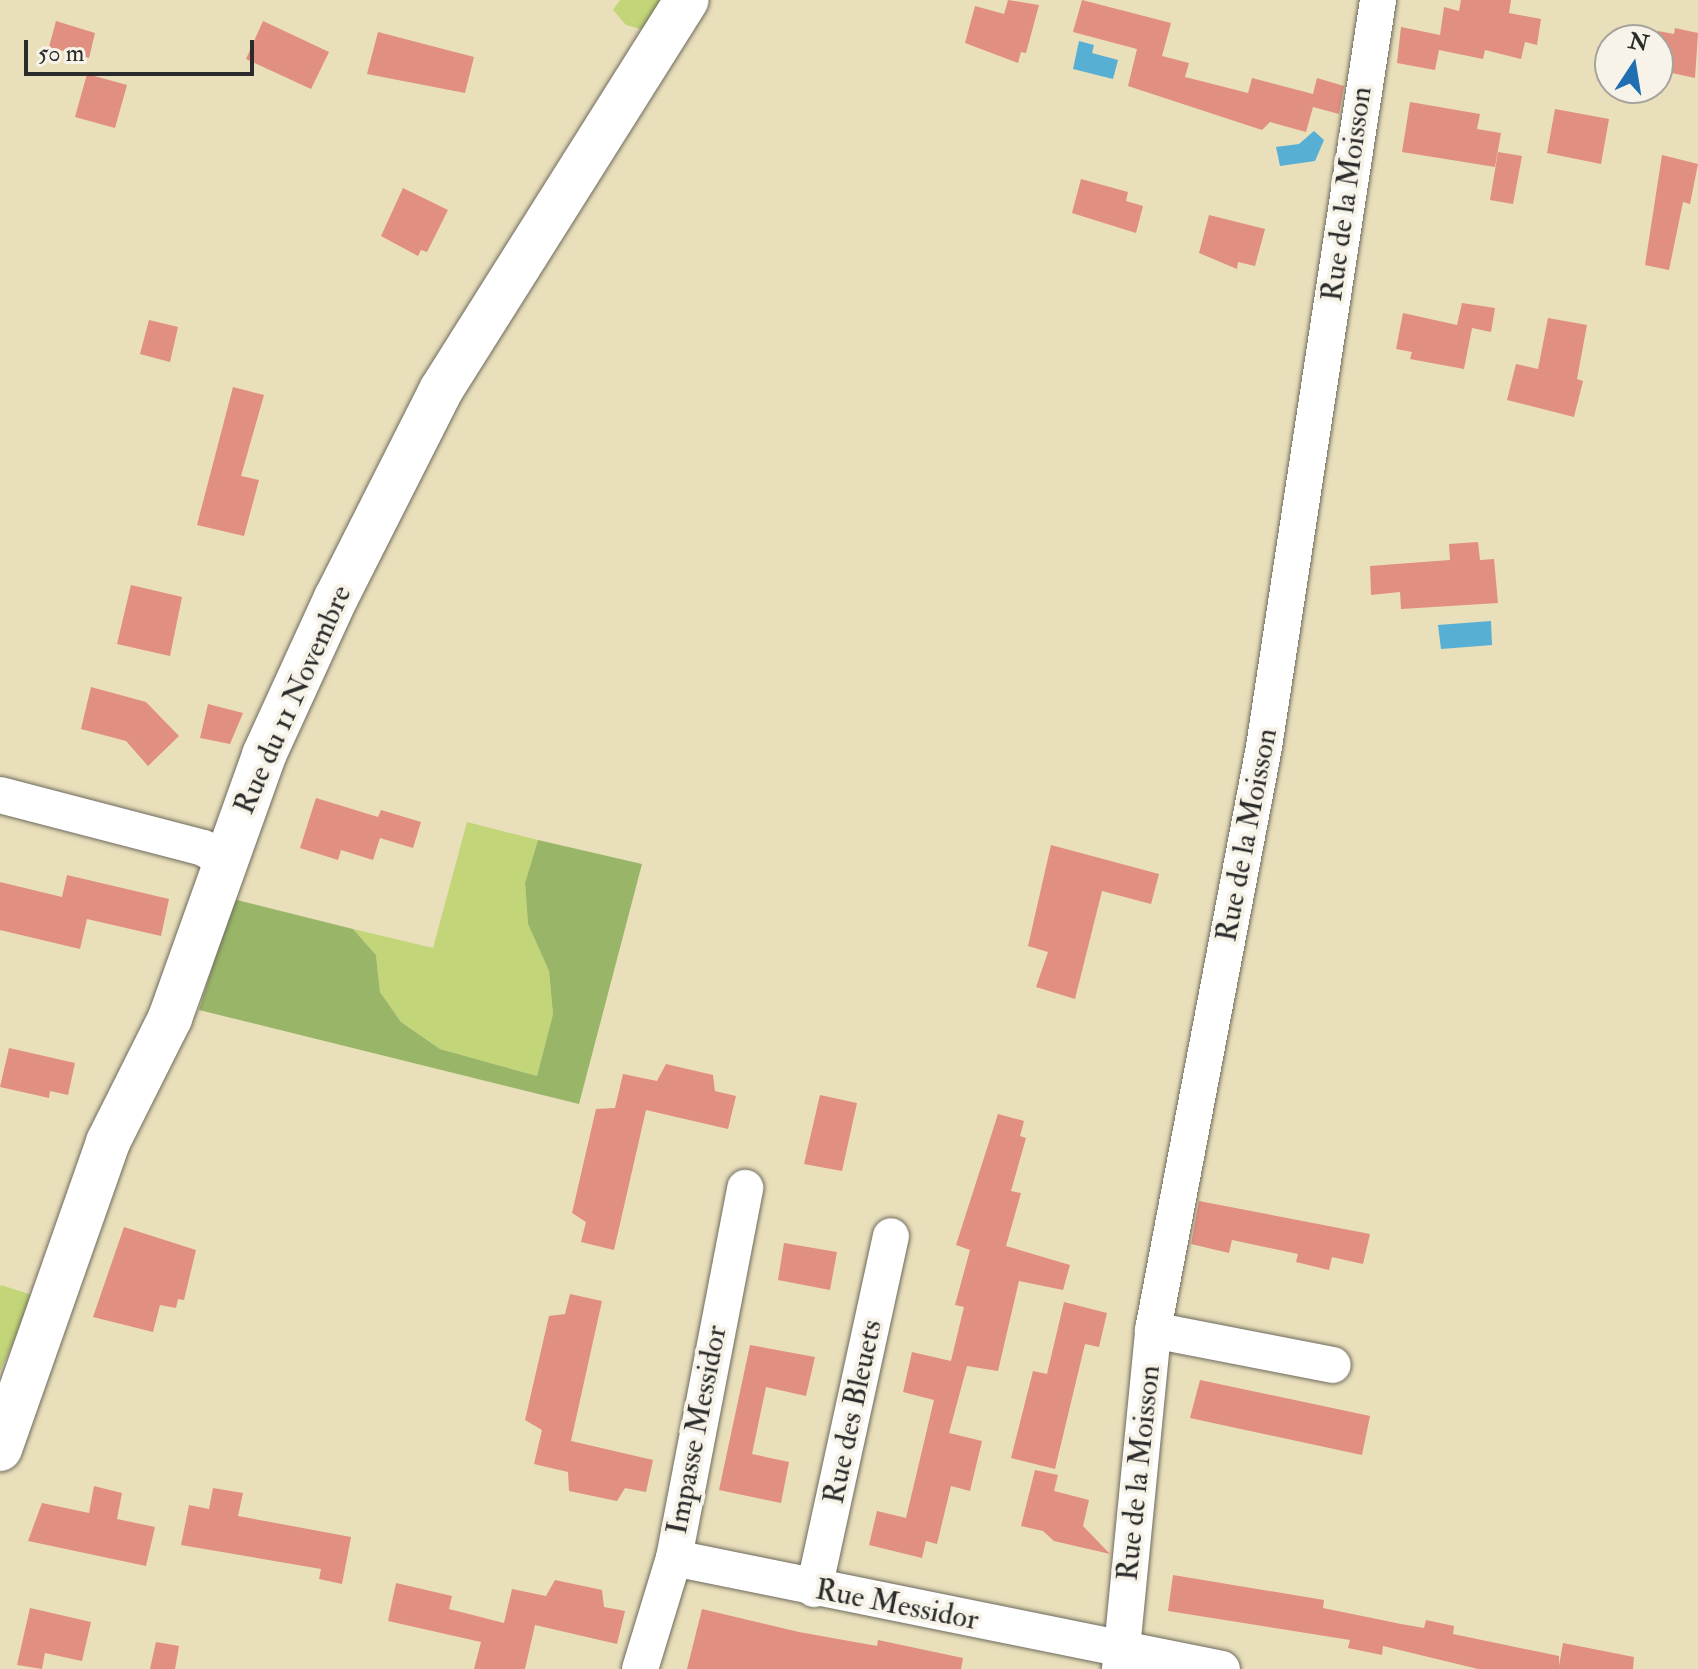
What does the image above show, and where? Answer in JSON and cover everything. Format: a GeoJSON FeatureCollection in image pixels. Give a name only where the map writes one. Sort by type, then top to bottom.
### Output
{"type":"FeatureCollection","features":[{"type":"Feature","properties":{"kind":"street","name":"Rue du 11 Novembre"},"geometry":{"type":"LineString","coordinates":[[4,1428],[108,1142],[170,1018],[225,860],[297,683],[441,390],[687,0]]}},
{"type":"Feature","properties":{"kind":"street","name":"Rue de la Moisson"},"geometry":{"type":"LineString","coordinates":[[1121,1659],[1153,1330],[1264,747],[1378,0]]}},
{"type":"Feature","properties":{"kind":"street"},"geometry":{"type":"LineString","coordinates":[[0,795],[203,848],[225,860]]}},
{"type":"Feature","properties":{"kind":"street","name":"Impasse Messidor"},"geometry":{"type":"LineString","coordinates":[[640,1669],[674,1558],[745,1188]]}},
{"type":"Feature","properties":{"kind":"street","name":"Rue des Bleuets"},"geometry":{"type":"LineString","coordinates":[[814,1589],[891,1236]]}},
{"type":"Feature","properties":{"kind":"street"},"geometry":{"type":"LineString","coordinates":[[1153,1330],[1333,1365]]}},
{"type":"Feature","properties":{"kind":"street","name":"Rue Messidor"},"geometry":{"type":"LineString","coordinates":[[674,1558],[1121,1659],[1222,1669]]}},
{"type":"Feature","properties":{"kind":"green space"},"geometry":{"type":"Polygon","coordinates":[[[620,0],[665,0],[644,30],[626,25],[613,10],[620,0]]]}},
{"type":"Feature","properties":{"kind":"green space"},"geometry":{"type":"Polygon","coordinates":[[[467,822],[538,840],[525,883],[528,924],[549,971],[553,1014],[537,1076],[440,1049],[401,1022],[380,992],[376,955],[353,929],[433,948],[467,822]]]}},
{"type":"Feature","properties":{"kind":"green space"},"geometry":{"type":"Polygon","coordinates":[[[538,840],[642,864],[579,1104],[199,1010],[233,899],[353,929],[376,955],[380,992],[401,1022],[440,1049],[537,1076],[553,1014],[549,971],[528,924],[525,883],[538,840]]]}},
{"type":"Feature","properties":{"kind":"green space"},"geometry":{"type":"Polygon","coordinates":[[[0,1287],[35,1296],[0,1371],[0,1287]]]}},
{"type":"Feature","properties":{"kind":"water"},"geometry":{"type":"Polygon","coordinates":[[[1079,41],[1094,45],[1092,53],[1118,60],[1113,79],[1073,69],[1079,41]]]}},
{"type":"Feature","properties":{"kind":"water"},"geometry":{"type":"Polygon","coordinates":[[[1314,131],[1324,140],[1315,161],[1280,166],[1276,147],[1299,144],[1314,131]]]}},
{"type":"Feature","properties":{"kind":"water"},"geometry":{"type":"Polygon","coordinates":[[[1491,621],[1492,645],[1441,649],[1438,625],[1491,621]]]}},
{"type":"Feature","properties":{"kind":"building"},"geometry":{"type":"Polygon","coordinates":[[[1008,0],[1039,5],[1026,53],[1021,52],[1018,63],[965,43],[975,6],[1004,14],[1008,0]]]}},
{"type":"Feature","properties":{"kind":"building"},"geometry":{"type":"Polygon","coordinates":[[[1082,0],[1171,23],[1162,56],[1189,63],[1185,77],[1248,93],[1252,78],[1313,94],[1317,78],[1344,86],[1339,114],[1313,107],[1306,132],[1270,122],[1262,130],[1128,86],[1137,49],[1073,32],[1082,0]]]}},
{"type":"Feature","properties":{"kind":"building"},"geometry":{"type":"Polygon","coordinates":[[[1461,0],[1511,0],[1509,13],[1541,19],[1537,45],[1525,42],[1521,59],[1485,50],[1483,59],[1439,50],[1435,70],[1397,63],[1401,27],[1440,35],[1444,7],[1459,11],[1461,0]]]}},
{"type":"Feature","properties":{"kind":"building"},"geometry":{"type":"Polygon","coordinates":[[[56,21],[95,33],[89,58],[49,47],[56,21]]]}},
{"type":"Feature","properties":{"kind":"building"},"geometry":{"type":"Polygon","coordinates":[[[263,21],[329,52],[311,89],[246,59],[263,21]]]}},
{"type":"Feature","properties":{"kind":"building"},"geometry":{"type":"Polygon","coordinates":[[[1675,28],[1698,33],[1695,78],[1674,73],[1675,28]]]}},
{"type":"Feature","properties":{"kind":"building"},"geometry":{"type":"Polygon","coordinates":[[[378,32],[474,57],[465,93],[367,74],[378,32]]]}},
{"type":"Feature","properties":{"kind":"building"},"geometry":{"type":"Polygon","coordinates":[[[87,74],[127,85],[115,128],[75,117],[87,74]]]}},
{"type":"Feature","properties":{"kind":"building"},"geometry":{"type":"Polygon","coordinates":[[[1410,102],[1480,114],[1477,129],[1501,133],[1495,167],[1402,152],[1410,102]]]}},
{"type":"Feature","properties":{"kind":"building"},"geometry":{"type":"Polygon","coordinates":[[[1555,109],[1609,119],[1601,164],[1547,153],[1555,109]]]}},
{"type":"Feature","properties":{"kind":"building"},"geometry":{"type":"Polygon","coordinates":[[[1498,152],[1522,156],[1513,204],[1490,200],[1498,152]]]}},
{"type":"Feature","properties":{"kind":"building"},"geometry":{"type":"Polygon","coordinates":[[[1662,155],[1698,164],[1690,204],[1683,202],[1669,270],[1645,265],[1662,155]]]}},
{"type":"Feature","properties":{"kind":"building"},"geometry":{"type":"Polygon","coordinates":[[[1081,179],[1128,192],[1126,201],[1143,206],[1136,233],[1072,213],[1081,179]]]}},
{"type":"Feature","properties":{"kind":"building"},"geometry":{"type":"Polygon","coordinates":[[[403,188],[448,210],[427,252],[421,250],[418,256],[381,236],[403,188]]]}},
{"type":"Feature","properties":{"kind":"building"},"geometry":{"type":"Polygon","coordinates":[[[1209,215],[1265,229],[1255,266],[1238,262],[1237,269],[1199,253],[1209,215]]]}},
{"type":"Feature","properties":{"kind":"building"},"geometry":{"type":"Polygon","coordinates":[[[1462,303],[1495,308],[1491,332],[1472,328],[1464,369],[1410,359],[1412,352],[1396,349],[1403,313],[1457,325],[1462,303]]]}},
{"type":"Feature","properties":{"kind":"building"},"geometry":{"type":"Polygon","coordinates":[[[1548,318],[1587,325],[1577,379],[1583,381],[1574,417],[1507,400],[1516,364],[1538,369],[1548,318]]]}},
{"type":"Feature","properties":{"kind":"building"},"geometry":{"type":"Polygon","coordinates":[[[149,320],[178,327],[170,362],[140,354],[149,320]]]}},
{"type":"Feature","properties":{"kind":"building"},"geometry":{"type":"Polygon","coordinates":[[[233,387],[264,395],[241,476],[259,480],[244,536],[197,525],[233,387]]]}},
{"type":"Feature","properties":{"kind":"building"},"geometry":{"type":"Polygon","coordinates":[[[1478,542],[1480,560],[1494,559],[1498,603],[1401,609],[1400,592],[1371,595],[1370,566],[1450,560],[1449,544],[1478,542]]]}},
{"type":"Feature","properties":{"kind":"building"},"geometry":{"type":"Polygon","coordinates":[[[131,585],[182,597],[170,656],[117,644],[131,585]]]}},
{"type":"Feature","properties":{"kind":"building"},"geometry":{"type":"Polygon","coordinates":[[[91,687],[146,702],[179,736],[148,766],[126,741],[81,729],[91,687]]]}},
{"type":"Feature","properties":{"kind":"building"},"geometry":{"type":"Polygon","coordinates":[[[208,704],[243,713],[230,744],[200,738],[208,704]]]}},
{"type":"Feature","properties":{"kind":"building"},"geometry":{"type":"Polygon","coordinates":[[[316,798],[378,817],[381,810],[421,822],[413,848],[380,838],[373,860],[341,850],[338,860],[300,848],[316,798]]]}},
{"type":"Feature","properties":{"kind":"building"},"geometry":{"type":"Polygon","coordinates":[[[1051,845],[1159,874],[1151,904],[1102,891],[1075,999],[1036,987],[1048,952],[1028,946],[1051,845]]]}},
{"type":"Feature","properties":{"kind":"building"},"geometry":{"type":"Polygon","coordinates":[[[67,875],[169,899],[161,936],[87,919],[80,949],[0,930],[0,882],[62,897],[67,875]]]}},
{"type":"Feature","properties":{"kind":"building"},"geometry":{"type":"Polygon","coordinates":[[[9,1048],[75,1063],[68,1095],[50,1091],[49,1098],[0,1087],[9,1048]]]}},
{"type":"Feature","properties":{"kind":"building"},"geometry":{"type":"Polygon","coordinates":[[[666,1064],[713,1075],[715,1091],[736,1096],[728,1129],[646,1110],[614,1250],[581,1242],[586,1222],[572,1213],[596,1109],[615,1108],[623,1074],[657,1081],[666,1064]]]}},
{"type":"Feature","properties":{"kind":"building"},"geometry":{"type":"Polygon","coordinates":[[[820,1095],[857,1103],[842,1171],[804,1164],[820,1095]]]}},
{"type":"Feature","properties":{"kind":"building"},"geometry":{"type":"Polygon","coordinates":[[[998,1114],[1024,1121],[1020,1136],[1026,1138],[1011,1191],[1021,1193],[1006,1246],[1070,1265],[1063,1290],[1019,1281],[998,1371],[967,1366],[949,1433],[982,1441],[970,1491],[951,1486],[937,1544],[926,1541],[922,1558],[869,1545],[877,1511],[906,1518],[934,1400],[903,1392],[912,1352],[951,1361],[964,1307],[955,1305],[970,1250],[956,1245],[998,1114]]]}},
{"type":"Feature","properties":{"kind":"building"},"geometry":{"type":"Polygon","coordinates":[[[1199,1201],[1370,1234],[1363,1264],[1332,1257],[1329,1270],[1296,1262],[1298,1254],[1232,1240],[1229,1253],[1191,1244],[1199,1201]]]}},
{"type":"Feature","properties":{"kind":"building"},"geometry":{"type":"Polygon","coordinates":[[[124,1227],[196,1250],[184,1300],[178,1299],[176,1308],[160,1305],[153,1332],[93,1317],[124,1227]]]}},
{"type":"Feature","properties":{"kind":"building"},"geometry":{"type":"Polygon","coordinates":[[[784,1243],[837,1252],[830,1290],[778,1280],[784,1243]]]}},
{"type":"Feature","properties":{"kind":"building"},"geometry":{"type":"Polygon","coordinates":[[[570,1294],[602,1301],[571,1441],[653,1460],[646,1492],[625,1488],[617,1501],[569,1491],[568,1472],[534,1464],[542,1430],[525,1420],[549,1316],[565,1314],[570,1294]]]}},
{"type":"Feature","properties":{"kind":"building"},"geometry":{"type":"Polygon","coordinates":[[[1064,1302],[1107,1313],[1099,1347],[1085,1344],[1055,1469],[1011,1458],[1033,1371],[1047,1374],[1064,1302]]]}},
{"type":"Feature","properties":{"kind":"building"},"geometry":{"type":"Polygon","coordinates":[[[750,1345],[815,1357],[806,1396],[766,1387],[752,1454],[789,1462],[781,1503],[719,1490],[750,1345]]]}},
{"type":"Feature","properties":{"kind":"building"},"geometry":{"type":"Polygon","coordinates":[[[1200,1380],[1370,1416],[1362,1455],[1190,1418],[1200,1380]]]}},
{"type":"Feature","properties":{"kind":"building"},"geometry":{"type":"Polygon","coordinates":[[[1035,1470],[1058,1475],[1054,1491],[1089,1500],[1083,1526],[1110,1554],[1054,1541],[1043,1531],[1021,1526],[1035,1470]]]}},
{"type":"Feature","properties":{"kind":"building"},"geometry":{"type":"Polygon","coordinates":[[[94,1486],[122,1493],[117,1519],[155,1527],[146,1566],[28,1541],[42,1503],[89,1513],[94,1486]]]}},
{"type":"Feature","properties":{"kind":"building"},"geometry":{"type":"Polygon","coordinates":[[[213,1488],[243,1493],[238,1516],[351,1537],[342,1584],[319,1579],[321,1569],[181,1545],[189,1505],[209,1509],[213,1488]]]}},
{"type":"Feature","properties":{"kind":"building"},"geometry":{"type":"Polygon","coordinates":[[[1173,1575],[1324,1600],[1323,1608],[1401,1624],[1424,1628],[1426,1620],[1454,1626],[1453,1634],[1559,1656],[1559,1666],[1563,1643],[1634,1657],[1633,1669],[1478,1669],[1383,1646],[1382,1655],[1348,1648],[1350,1640],[1168,1611],[1173,1575]]]}},
{"type":"Feature","properties":{"kind":"building"},"geometry":{"type":"Polygon","coordinates":[[[555,1580],[602,1590],[604,1607],[625,1611],[617,1644],[535,1625],[525,1669],[474,1669],[481,1642],[388,1621],[396,1583],[452,1596],[449,1609],[504,1623],[512,1589],[546,1596],[555,1580]]]}},
{"type":"Feature","properties":{"kind":"building"},"geometry":{"type":"Polygon","coordinates":[[[30,1608],[91,1622],[82,1661],[45,1653],[42,1669],[17,1665],[30,1608]]]}},
{"type":"Feature","properties":{"kind":"building"},"geometry":{"type":"Polygon","coordinates":[[[702,1609],[799,1632],[877,1646],[878,1640],[963,1658],[961,1669],[687,1669],[702,1609]]]}},
{"type":"Feature","properties":{"kind":"building"},"geometry":{"type":"Polygon","coordinates":[[[156,1642],[179,1646],[175,1669],[150,1669],[156,1642]]]}}]}
